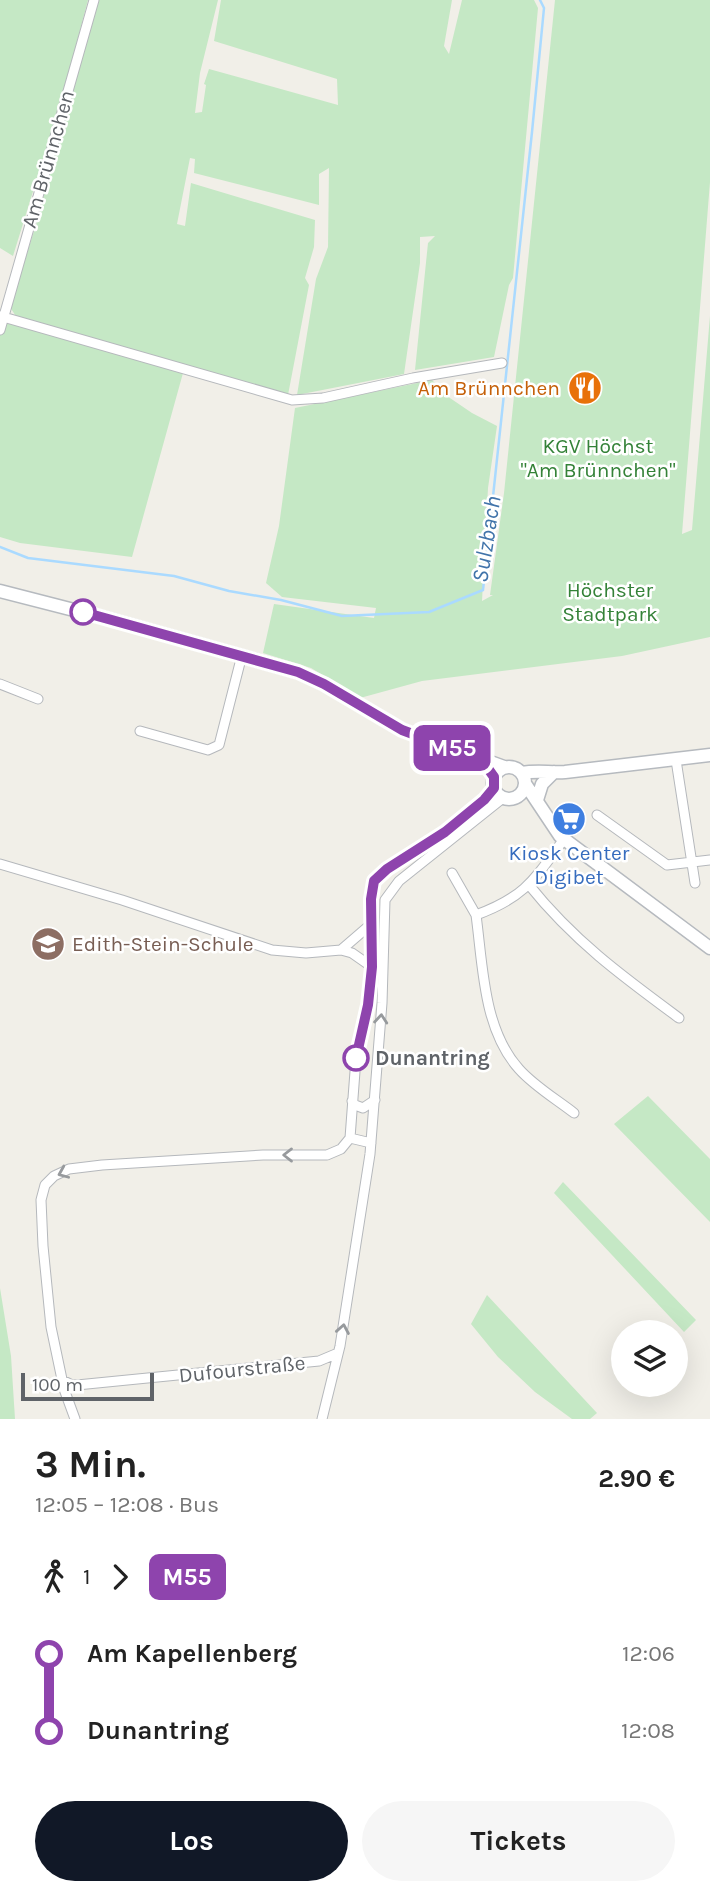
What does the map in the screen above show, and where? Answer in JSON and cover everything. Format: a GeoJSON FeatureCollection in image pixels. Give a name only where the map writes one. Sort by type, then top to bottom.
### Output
{"type":"FeatureCollection","features":[{"type":"Feature","properties":{"kind":"main road"},"geometry":{"type":"LineString","coordinates":[[0,591],[242,655],[310,677],[402,730],[482,760],[516,768],[564,839],[710,948]]}},
{"type":"Feature","properties":{"kind":"main road"},"geometry":{"type":"LineString","coordinates":[[501,790],[522,794],[525,780],[541,770],[550,773],[710,755]]}},
{"type":"Feature","properties":{"kind":"main road"},"geometry":{"type":"LineString","coordinates":[[482,760],[501,790],[538,804]]}},
{"type":"Feature","properties":{"kind":"main road"},"geometry":{"type":"LineString","coordinates":[[501,790],[504,767]]}},
{"type":"Feature","properties":{"kind":"main road"},"geometry":{"type":"LineString","coordinates":[[538,804],[542,784],[550,773]]}},
{"type":"Feature","properties":{"kind":"street","name":"Am Brünnchen"},"geometry":{"type":"LineString","coordinates":[[0,330],[1,317],[94,0]]}},
{"type":"Feature","properties":{"kind":"street"},"geometry":{"type":"LineString","coordinates":[[1,317],[292,400],[323,398],[413,378],[502,363]]}},
{"type":"Feature","properties":{"kind":"street"},"geometry":{"type":"LineString","coordinates":[[140,731],[208,750],[219,745],[242,655]]}},
{"type":"Feature","properties":{"kind":"street"},"geometry":{"type":"LineString","coordinates":[[0,684],[38,699]]}},
{"type":"Feature","properties":{"kind":"street"},"geometry":{"type":"LineString","coordinates":[[676,760],[695,883]]}},
{"type":"Feature","properties":{"kind":"street"},"geometry":{"type":"LineString","coordinates":[[322,1419],[338,1353],[371,1143],[382,1003],[383,908],[388,893],[399,881],[484,800],[501,790]]}},
{"type":"Feature","properties":{"kind":"street"},"geometry":{"type":"LineString","coordinates":[[597,815],[667,865],[710,860]]}},
{"type":"Feature","properties":{"kind":"street"},"geometry":{"type":"LineString","coordinates":[[476,915],[508,902],[529,885],[564,839]]}},
{"type":"Feature","properties":{"kind":"street"},"geometry":{"type":"LineString","coordinates":[[75,1419],[62,1380],[51,1327],[41,1200],[45,1185],[54,1176],[69,1169],[263,1155],[332,1154],[350,1139],[356,1058],[368,1005],[372,967],[372,887],[386,870],[399,861],[439,843]]}},
{"type":"Feature","properties":{"kind":"street"},"geometry":{"type":"LineString","coordinates":[[399,861],[406,862],[413,870]]}},
{"type":"Feature","properties":{"kind":"street"},"geometry":{"type":"LineString","coordinates":[[0,864],[122,900],[272,950],[306,953],[341,950],[352,953],[372,967]]}},
{"type":"Feature","properties":{"kind":"street"},"geometry":{"type":"LineString","coordinates":[[386,870],[399,881]]}},
{"type":"Feature","properties":{"kind":"street"},"geometry":{"type":"LineString","coordinates":[[452,873],[476,915],[489,1004],[495,1029],[505,1050],[520,1070],[574,1113]]}},
{"type":"Feature","properties":{"kind":"street"},"geometry":{"type":"LineString","coordinates":[[529,885],[569,932],[606,965],[679,1018]]}},
{"type":"Feature","properties":{"kind":"street"},"geometry":{"type":"LineString","coordinates":[[341,950],[370,925]]}},
{"type":"Feature","properties":{"kind":"street"},"geometry":{"type":"LineString","coordinates":[[352,1101],[363,1108],[375,1100]]}},
{"type":"Feature","properties":{"kind":"street"},"geometry":{"type":"LineString","coordinates":[[350,1139],[371,1143]]}},
{"type":"Feature","properties":{"kind":"street","name":"Dufourstraße"},"geometry":{"type":"LineString","coordinates":[[62,1380],[72,1385],[88,1384],[319,1361],[338,1353]]}},
{"type":"Feature","properties":{"kind":"green space"},"geometry":{"type":"Polygon","coordinates":[[[0,0],[88,0],[62,98],[13,256],[0,248],[0,0]]]}},
{"type":"Feature","properties":{"kind":"green space"},"geometry":{"type":"Polygon","coordinates":[[[98,0],[218,0],[200,73],[195,113],[202,112],[204,84],[209,69],[338,105],[337,79],[214,41],[221,0],[452,0],[444,46],[449,54],[462,0],[534,0],[538,8],[513,278],[509,285],[494,357],[415,370],[428,243],[435,236],[420,237],[420,263],[404,374],[297,395],[316,279],[328,247],[329,168],[319,174],[319,205],[194,173],[195,159],[190,158],[177,224],[185,226],[191,183],[315,220],[314,247],[305,278],[309,285],[288,395],[17,318],[10,307],[41,209],[98,0]]]}},
{"type":"Feature","properties":{"kind":"green space"},"geometry":{"type":"Polygon","coordinates":[[[555,0],[710,0],[710,182],[682,534],[692,530],[710,316],[710,637],[622,656],[422,681],[360,698],[311,668],[263,653],[274,604],[374,618],[376,608],[282,597],[266,583],[279,526],[295,408],[432,380],[447,396],[497,426],[488,488],[482,601],[493,595],[490,595],[504,493],[555,0]]]}},
{"type":"Feature","properties":{"kind":"green space"},"geometry":{"type":"Polygon","coordinates":[[[0,321],[183,373],[132,557],[20,543],[0,537],[0,321]]]}},
{"type":"Feature","properties":{"kind":"green space"},"geometry":{"type":"Polygon","coordinates":[[[648,1096],[710,1159],[710,1222],[614,1124],[648,1096]]]}},
{"type":"Feature","properties":{"kind":"green space"},"geometry":{"type":"Polygon","coordinates":[[[563,1182],[696,1320],[688,1328],[688,1320],[673,1320],[554,1193],[563,1182]]]}},
{"type":"Feature","properties":{"kind":"green space"},"geometry":{"type":"Polygon","coordinates":[[[0,1288],[11,1356],[15,1419],[0,1419],[0,1288]]]}},
{"type":"Feature","properties":{"kind":"green space"},"geometry":{"type":"Polygon","coordinates":[[[487,1295],[597,1413],[590,1419],[572,1419],[535,1392],[498,1357],[471,1324],[487,1295]]]}},
{"type":"Feature","properties":{"kind":"waterway","name":"Sulzbach"},"geometry":{"type":"LineString","coordinates":[[0,547],[28,558],[174,576],[342,616],[429,612],[483,590],[544,8],[540,0]]}},
{"type":"Feature","properties":{"kind":"bus line","name":"M55"},"geometry":{"type":"LineString","coordinates":[[83,612],[298,672],[324,684],[402,730],[482,760],[492,773],[494,788],[484,800],[437,838],[387,869],[374,881],[370,925],[372,967],[364,1028],[356,1058]]}},
{"type":"Feature","properties":{"kind":"place","name":"Am Brünnchen"},"geometry":{"type":"Point","coordinates":[585,388]}},
{"type":"Feature","properties":{"kind":"place","name":"Kiosk Center Digibet"},"geometry":{"type":"Point","coordinates":[569,819]}},
{"type":"Feature","properties":{"kind":"place","name":"Edith-Stein-Schule"},"geometry":{"type":"Point","coordinates":[48,944]}},
{"type":"Feature","properties":{"kind":"place","name":"Dunantring"},"geometry":{"type":"Point","coordinates":[356,1058]}},
{"type":"Feature","properties":{"kind":"park label","name":"KGV Höchst \"Am Brünnchen\""},"geometry":{"type":"Point","coordinates":[598,458]}},
{"type":"Feature","properties":{"kind":"park label","name":"Höchster Stadtpark"},"geometry":{"type":"Point","coordinates":[610,602]}}]}
